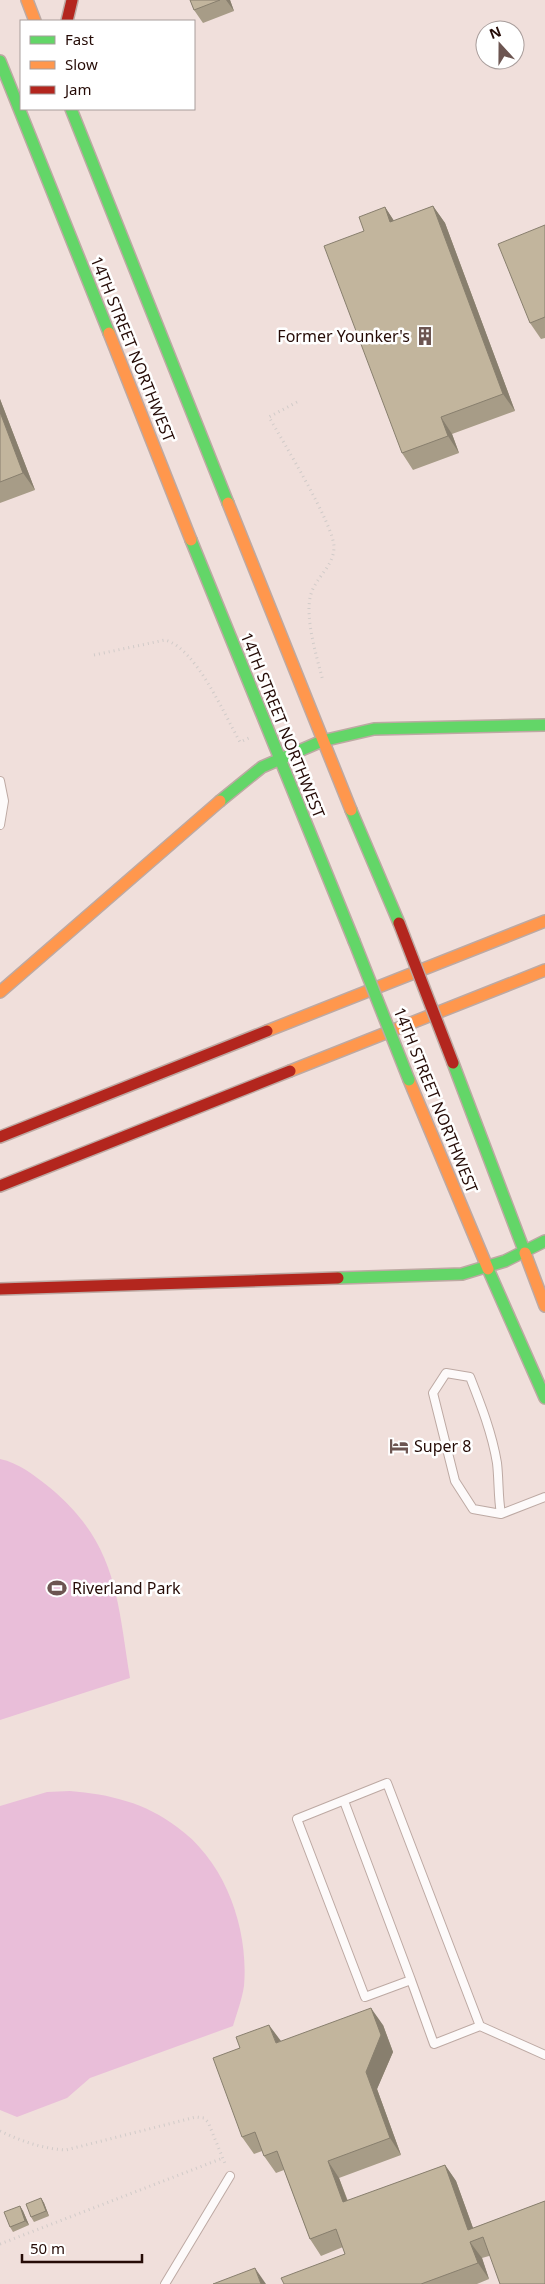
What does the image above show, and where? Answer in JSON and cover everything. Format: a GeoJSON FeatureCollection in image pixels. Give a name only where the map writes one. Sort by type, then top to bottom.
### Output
{"type":"FeatureCollection","features":[{"type":"Feature","properties":{"kind":"main road"},"geometry":{"type":"LineString","coordinates":[[27,0],[35,20]]}},
{"type":"Feature","properties":{"kind":"main road"},"geometry":{"type":"LineString","coordinates":[[67,20],[72,0]]}},
{"type":"Feature","properties":{"kind":"main road","name":"14TH STREET NORTHWEST"},"geometry":{"type":"LineString","coordinates":[[0,61],[278,758],[409,1080],[488,1269],[545,1398]]}},
{"type":"Feature","properties":{"kind":"main road","name":"14TH STREET NORTHWEST"},"geometry":{"type":"LineString","coordinates":[[71,110],[322,740],[399,923],[545,1306]]}},
{"type":"Feature","properties":{"kind":"main road"},"geometry":{"type":"LineString","coordinates":[[84,110],[116,221]]}},
{"type":"Feature","properties":{"kind":"main road"},"geometry":{"type":"LineString","coordinates":[[8,114],[70,237]]}},
{"type":"Feature","properties":{"kind":"main road"},"geometry":{"type":"LineString","coordinates":[[0,992],[196,820],[262,767],[278,758],[322,740],[346,734],[388,728],[545,725]]}},
{"type":"Feature","properties":{"kind":"main road"},"geometry":{"type":"LineString","coordinates":[[0,1137],[545,921]]}},
{"type":"Feature","properties":{"kind":"main road"},"geometry":{"type":"LineString","coordinates":[[0,1186],[545,970]]}},
{"type":"Feature","properties":{"kind":"main road"},"geometry":{"type":"LineString","coordinates":[[0,1289],[433,1276],[488,1269],[525,1253],[545,1241]]}},
{"type":"Feature","properties":{"kind":"lane"},"geometry":{"type":"LineString","coordinates":[[0,781],[4,801],[0,825]]}},
{"type":"Feature","properties":{"kind":"lane"},"geometry":{"type":"LineString","coordinates":[[501,1514],[497,1494],[497,1464],[486,1416],[470,1376],[446,1373],[433,1393],[455,1481],[473,1509],[501,1514],[545,1497]]}},
{"type":"Feature","properties":{"kind":"lane"},"geometry":{"type":"LineString","coordinates":[[411,1980],[365,1997],[297,1819],[387,1783],[480,2026],[545,2055]]}},
{"type":"Feature","properties":{"kind":"lane"},"geometry":{"type":"LineString","coordinates":[[344,1801],[434,2044],[480,2026]]}},
{"type":"Feature","properties":{"kind":"lane"},"geometry":{"type":"LineString","coordinates":[[165,2284],[230,2176]]}},
{"type":"Feature","properties":{"kind":"path"},"geometry":{"type":"LineString","coordinates":[[297,402],[269,417],[334,539],[334,553],[331,561],[314,587],[309,603],[311,625],[324,686]]}},
{"type":"Feature","properties":{"kind":"path"},"geometry":{"type":"LineString","coordinates":[[94,655],[165,640],[173,642],[182,648],[196,665],[240,742]]}},
{"type":"Feature","properties":{"kind":"path"},"geometry":{"type":"LineString","coordinates":[[0,2131],[23,2141],[53,2150],[66,2150],[196,2117],[204,2118],[208,2122],[230,2176]]}},
{"type":"Feature","properties":{"kind":"path"},"geometry":{"type":"LineString","coordinates":[[0,2244],[223,2158]]}},
{"type":"Feature","properties":{"kind":"shaded area","name":"Riverland Park"},"geometry":{"type":"Polygon","coordinates":[[[0,1459],[20,1466],[49,1487],[89,1529],[101,1551],[117,1597],[130,1678],[0,1720],[0,1459]]]}},
{"type":"Feature","properties":{"kind":"shaded area"},"geometry":{"type":"Polygon","coordinates":[[[70,1791],[113,1797],[140,1806],[165,1819],[194,1841],[221,1877],[238,1919],[245,1964],[244,1986],[233,2026],[90,2078],[67,2098],[17,2117],[0,2110],[0,1806],[47,1792],[70,1791]]]}},
{"type":"Feature","properties":{"kind":"building"},"geometry":{"type":"Polygon","coordinates":[[[190,0],[220,0],[194,10],[190,0]]]}},
{"type":"Feature","properties":{"kind":"building","name":"Former Younker's"},"geometry":{"type":"Polygon","coordinates":[[[433,206],[503,394],[441,417],[448,436],[402,453],[324,246],[364,231],[359,217],[385,207],[390,222],[433,206]]]}},
{"type":"Feature","properties":{"kind":"building"},"geometry":{"type":"Polygon","coordinates":[[[545,225],[545,317],[530,323],[498,244],[545,225]]]}},
{"type":"Feature","properties":{"kind":"building"},"geometry":{"type":"Polygon","coordinates":[[[0,412],[23,473],[0,482],[0,412]]]}},
{"type":"Feature","properties":{"kind":"building"},"geometry":{"type":"Polygon","coordinates":[[[371,2008],[381,2035],[366,2072],[390,2138],[328,2161],[343,2202],[445,2165],[468,2230],[545,2201],[545,2284],[500,2284],[483,2237],[470,2242],[478,2263],[421,2284],[284,2284],[281,2278],[345,2254],[336,2229],[310,2239],[277,2151],[264,2156],[255,2132],[242,2137],[213,2058],[240,2048],[236,2037],[269,2025],[276,2043],[371,2008]]]}},
{"type":"Feature","properties":{"kind":"building"},"geometry":{"type":"Polygon","coordinates":[[[41,2198],[46,2211],[31,2217],[26,2204],[41,2198]]]}},
{"type":"Feature","properties":{"kind":"building"},"geometry":{"type":"Polygon","coordinates":[[[20,2206],[25,2221],[10,2227],[4,2212],[20,2206]]]}},
{"type":"Feature","properties":{"kind":"building"},"geometry":{"type":"Polygon","coordinates":[[[255,2268],[261,2284],[213,2284],[255,2268]]]}},
{"type":"Feature","properties":{"kind":"traffic: fast"},"geometry":{"type":"LineString","coordinates":[[0,61],[109,333]]}},
{"type":"Feature","properties":{"kind":"traffic: fast"},"geometry":{"type":"LineString","coordinates":[[71,110],[228,503]]}},
{"type":"Feature","properties":{"kind":"traffic: fast"},"geometry":{"type":"LineString","coordinates":[[191,540],[354,941]]}},
{"type":"Feature","properties":{"kind":"traffic: fast"},"geometry":{"type":"LineString","coordinates":[[220,801],[262,767],[322,741],[374,729],[545,725]]}},
{"type":"Feature","properties":{"kind":"traffic: fast"},"geometry":{"type":"LineString","coordinates":[[351,810],[399,923]]}},
{"type":"Feature","properties":{"kind":"traffic: fast"},"geometry":{"type":"LineString","coordinates":[[354,941],[409,1080]]}},
{"type":"Feature","properties":{"kind":"traffic: fast"},"geometry":{"type":"LineString","coordinates":[[453,1063],[525,1253]]}},
{"type":"Feature","properties":{"kind":"traffic: fast"},"geometry":{"type":"LineString","coordinates":[[338,1278],[462,1274],[505,1261],[545,1241]]}},
{"type":"Feature","properties":{"kind":"traffic: fast"},"geometry":{"type":"LineString","coordinates":[[488,1269],[545,1398]]}},
{"type":"Feature","properties":{"kind":"traffic: slow"},"geometry":{"type":"LineString","coordinates":[[27,0],[35,20]]}},
{"type":"Feature","properties":{"kind":"traffic: slow"},"geometry":{"type":"LineString","coordinates":[[109,333],[191,540]]}},
{"type":"Feature","properties":{"kind":"traffic: slow"},"geometry":{"type":"LineString","coordinates":[[228,503],[351,810]]}},
{"type":"Feature","properties":{"kind":"traffic: slow"},"geometry":{"type":"LineString","coordinates":[[0,992],[220,801]]}},
{"type":"Feature","properties":{"kind":"traffic: slow"},"geometry":{"type":"LineString","coordinates":[[267,1031],[545,921]]}},
{"type":"Feature","properties":{"kind":"traffic: slow"},"geometry":{"type":"LineString","coordinates":[[290,1071],[545,970]]}},
{"type":"Feature","properties":{"kind":"traffic: slow"},"geometry":{"type":"LineString","coordinates":[[409,1080],[488,1269]]}},
{"type":"Feature","properties":{"kind":"traffic: slow"},"geometry":{"type":"LineString","coordinates":[[525,1253],[545,1306]]}},
{"type":"Feature","properties":{"kind":"traffic: jam"},"geometry":{"type":"LineString","coordinates":[[67,20],[72,0]]}},
{"type":"Feature","properties":{"kind":"traffic: jam"},"geometry":{"type":"LineString","coordinates":[[399,923],[453,1063]]}},
{"type":"Feature","properties":{"kind":"traffic: jam"},"geometry":{"type":"LineString","coordinates":[[0,1137],[267,1031]]}},
{"type":"Feature","properties":{"kind":"traffic: jam"},"geometry":{"type":"LineString","coordinates":[[0,1186],[290,1071]]}},
{"type":"Feature","properties":{"kind":"traffic: jam"},"geometry":{"type":"LineString","coordinates":[[0,1289],[338,1278]]}},
{"type":"Feature","properties":{"kind":"place","name":"Former Younker's"},"geometry":{"type":"Point","coordinates":[425,336]}},
{"type":"Feature","properties":{"kind":"place","name":"Super 8"},"geometry":{"type":"Point","coordinates":[399,1446]}},
{"type":"Feature","properties":{"kind":"place","name":"Riverland Park"},"geometry":{"type":"Point","coordinates":[57,1588]}}]}
